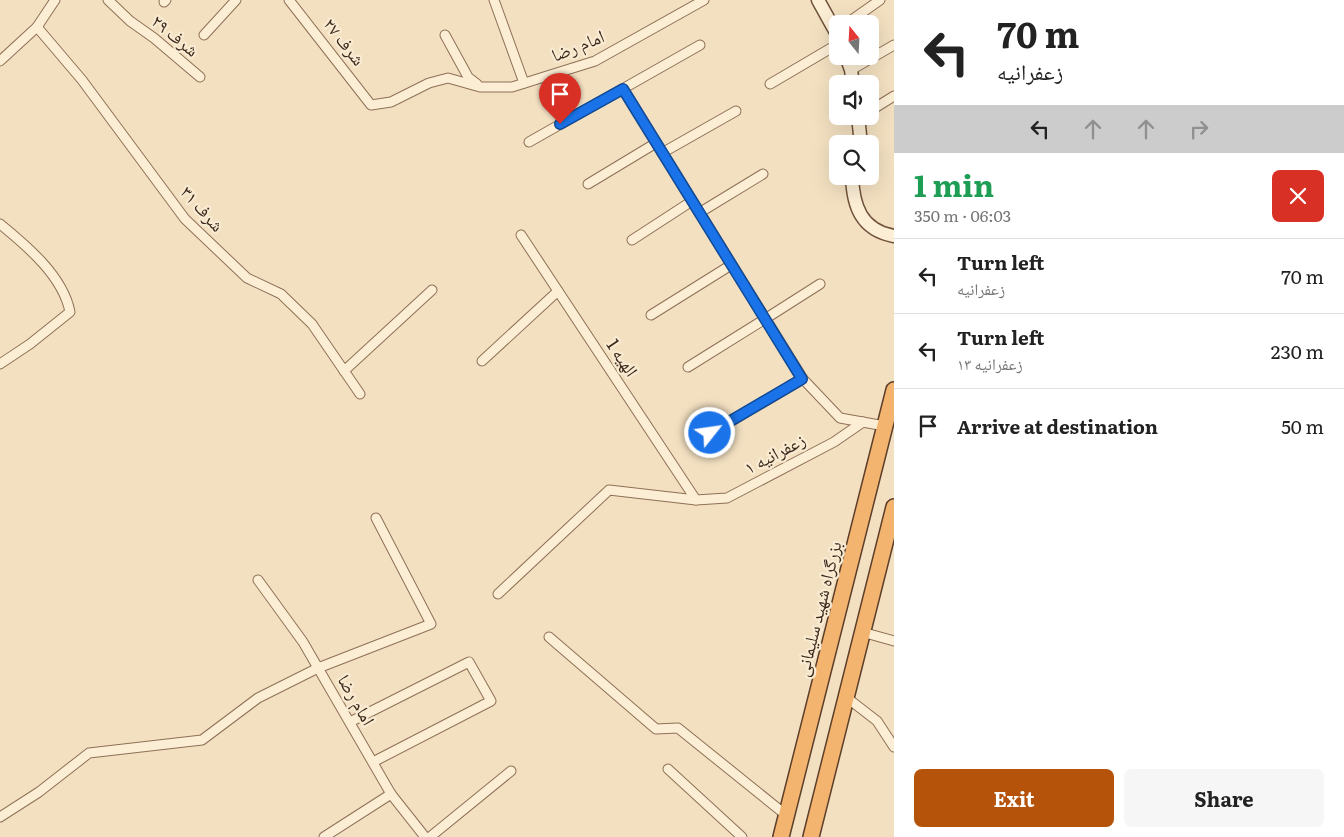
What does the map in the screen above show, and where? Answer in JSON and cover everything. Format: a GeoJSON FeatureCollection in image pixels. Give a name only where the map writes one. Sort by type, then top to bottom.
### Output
{"type":"FeatureCollection","features":[{"type":"Feature","properties":{"kind":"highway","name":"بزرگراه شهید سلیمانی"},"geometry":{"type":"LineString","coordinates":[[781,837],[894,390]]}},
{"type":"Feature","properties":{"kind":"highway"},"geometry":{"type":"LineString","coordinates":[[811,837],[893,514]]}},
{"type":"Feature","properties":{"kind":"main road"},"geometry":{"type":"LineString","coordinates":[[818,0],[829,17]]}},
{"type":"Feature","properties":{"kind":"main road"},"geometry":{"type":"LineString","coordinates":[[849,65],[852,75]]}},
{"type":"Feature","properties":{"kind":"main road"},"geometry":{"type":"LineString","coordinates":[[852,185],[852,192],[858,212],[869,226],[894,236]]}},
{"type":"Feature","properties":{"kind":"street"},"geometry":{"type":"LineString","coordinates":[[0,61],[37,27],[55,0]]}},
{"type":"Feature","properties":{"kind":"street","name":"شرف ۲۹"},"geometry":{"type":"LineString","coordinates":[[108,0],[130,21],[154,38],[200,77]]}},
{"type":"Feature","properties":{"kind":"street"},"geometry":{"type":"LineString","coordinates":[[204,35],[236,0]]}},
{"type":"Feature","properties":{"kind":"street","name":"شرف ۲۷"},"geometry":{"type":"LineString","coordinates":[[289,0],[371,105]]}},
{"type":"Feature","properties":{"kind":"street"},"geometry":{"type":"LineString","coordinates":[[494,0],[524,83]]}},
{"type":"Feature","properties":{"kind":"street","name":"امام رضا"},"geometry":{"type":"LineString","coordinates":[[371,105],[391,102],[429,83],[448,78],[480,87],[512,87],[595,61],[704,0]]}},
{"type":"Feature","properties":{"kind":"street"},"geometry":{"type":"LineString","coordinates":[[861,15],[880,0]]}},
{"type":"Feature","properties":{"kind":"street","name":"شرف ۳۱"},"geometry":{"type":"LineString","coordinates":[[37,27],[82,80],[185,219],[247,278],[281,294],[312,324],[360,394]]}},
{"type":"Feature","properties":{"kind":"street"},"geometry":{"type":"LineString","coordinates":[[445,34],[468,77],[480,87]]}},
{"type":"Feature","properties":{"kind":"street"},"geometry":{"type":"LineString","coordinates":[[770,84],[829,40]]}},
{"type":"Feature","properties":{"kind":"street"},"geometry":{"type":"LineString","coordinates":[[851,70],[894,44]]}},
{"type":"Feature","properties":{"kind":"street"},"geometry":{"type":"LineString","coordinates":[[529,142],[700,45]]}},
{"type":"Feature","properties":{"kind":"street"},"geometry":{"type":"LineString","coordinates":[[623,89],[802,379],[840,418],[885,426]]}},
{"type":"Feature","properties":{"kind":"street"},"geometry":{"type":"LineString","coordinates":[[879,106],[894,96]]}},
{"type":"Feature","properties":{"kind":"street"},"geometry":{"type":"LineString","coordinates":[[662,153],[736,111]]}},
{"type":"Feature","properties":{"kind":"street"},"geometry":{"type":"LineString","coordinates":[[588,184],[656,143]]}},
{"type":"Feature","properties":{"kind":"street"},"geometry":{"type":"LineString","coordinates":[[699,213],[762,174]]}},
{"type":"Feature","properties":{"kind":"street"},"geometry":{"type":"LineString","coordinates":[[632,240],[692,201]]}},
{"type":"Feature","properties":{"kind":"street"},"geometry":{"type":"LineString","coordinates":[[0,224],[57,280],[68,298],[70,312],[30,344],[0,364]]}},
{"type":"Feature","properties":{"kind":"street","name":"الهیه 1"},"geometry":{"type":"LineString","coordinates":[[520,235],[696,500]]}},
{"type":"Feature","properties":{"kind":"street"},"geometry":{"type":"LineString","coordinates":[[651,315],[731,265]]}},
{"type":"Feature","properties":{"kind":"street"},"geometry":{"type":"LineString","coordinates":[[688,367],[766,320],[820,284]]}},
{"type":"Feature","properties":{"kind":"street"},"geometry":{"type":"LineString","coordinates":[[344,371],[432,290]]}},
{"type":"Feature","properties":{"kind":"street"},"geometry":{"type":"LineString","coordinates":[[482,361],[558,291]]}},
{"type":"Feature","properties":{"kind":"street"},"geometry":{"type":"LineString","coordinates":[[710,433],[802,379]]}},
{"type":"Feature","properties":{"kind":"street","name":"زعفرانیه ۱"},"geometry":{"type":"LineString","coordinates":[[498,594],[609,490],[696,500],[727,498],[834,442],[863,422]]}},
{"type":"Feature","properties":{"kind":"street"},"geometry":{"type":"LineString","coordinates":[[0,817],[40,792],[89,753],[202,740],[258,698],[318,668],[431,624],[376,518]]}},
{"type":"Feature","properties":{"kind":"street","name":"امام رضا"},"geometry":{"type":"LineString","coordinates":[[258,580],[303,642],[391,794],[425,837]]}},
{"type":"Feature","properties":{"kind":"street"},"geometry":{"type":"LineString","coordinates":[[862,632],[894,641]]}},
{"type":"Feature","properties":{"kind":"street"},"geometry":{"type":"LineString","coordinates":[[548,637],[656,729],[678,728],[786,815]]}},
{"type":"Feature","properties":{"kind":"street"},"geometry":{"type":"LineString","coordinates":[[350,722],[469,662],[491,702],[373,762]]}},
{"type":"Feature","properties":{"kind":"street"},"geometry":{"type":"LineString","coordinates":[[846,697],[877,721],[894,747]]}},
{"type":"Feature","properties":{"kind":"street"},"geometry":{"type":"LineString","coordinates":[[668,769],[742,837]]}},
{"type":"Feature","properties":{"kind":"street"},"geometry":{"type":"LineString","coordinates":[[430,837],[510,771]]}},
{"type":"Feature","properties":{"kind":"street"},"geometry":{"type":"LineString","coordinates":[[324,837],[391,794]]}},
{"type":"Feature","properties":{"kind":"route"},"geometry":{"type":"LineString","coordinates":[[560,124],[623,89],[802,379],[710,433]]}}]}
